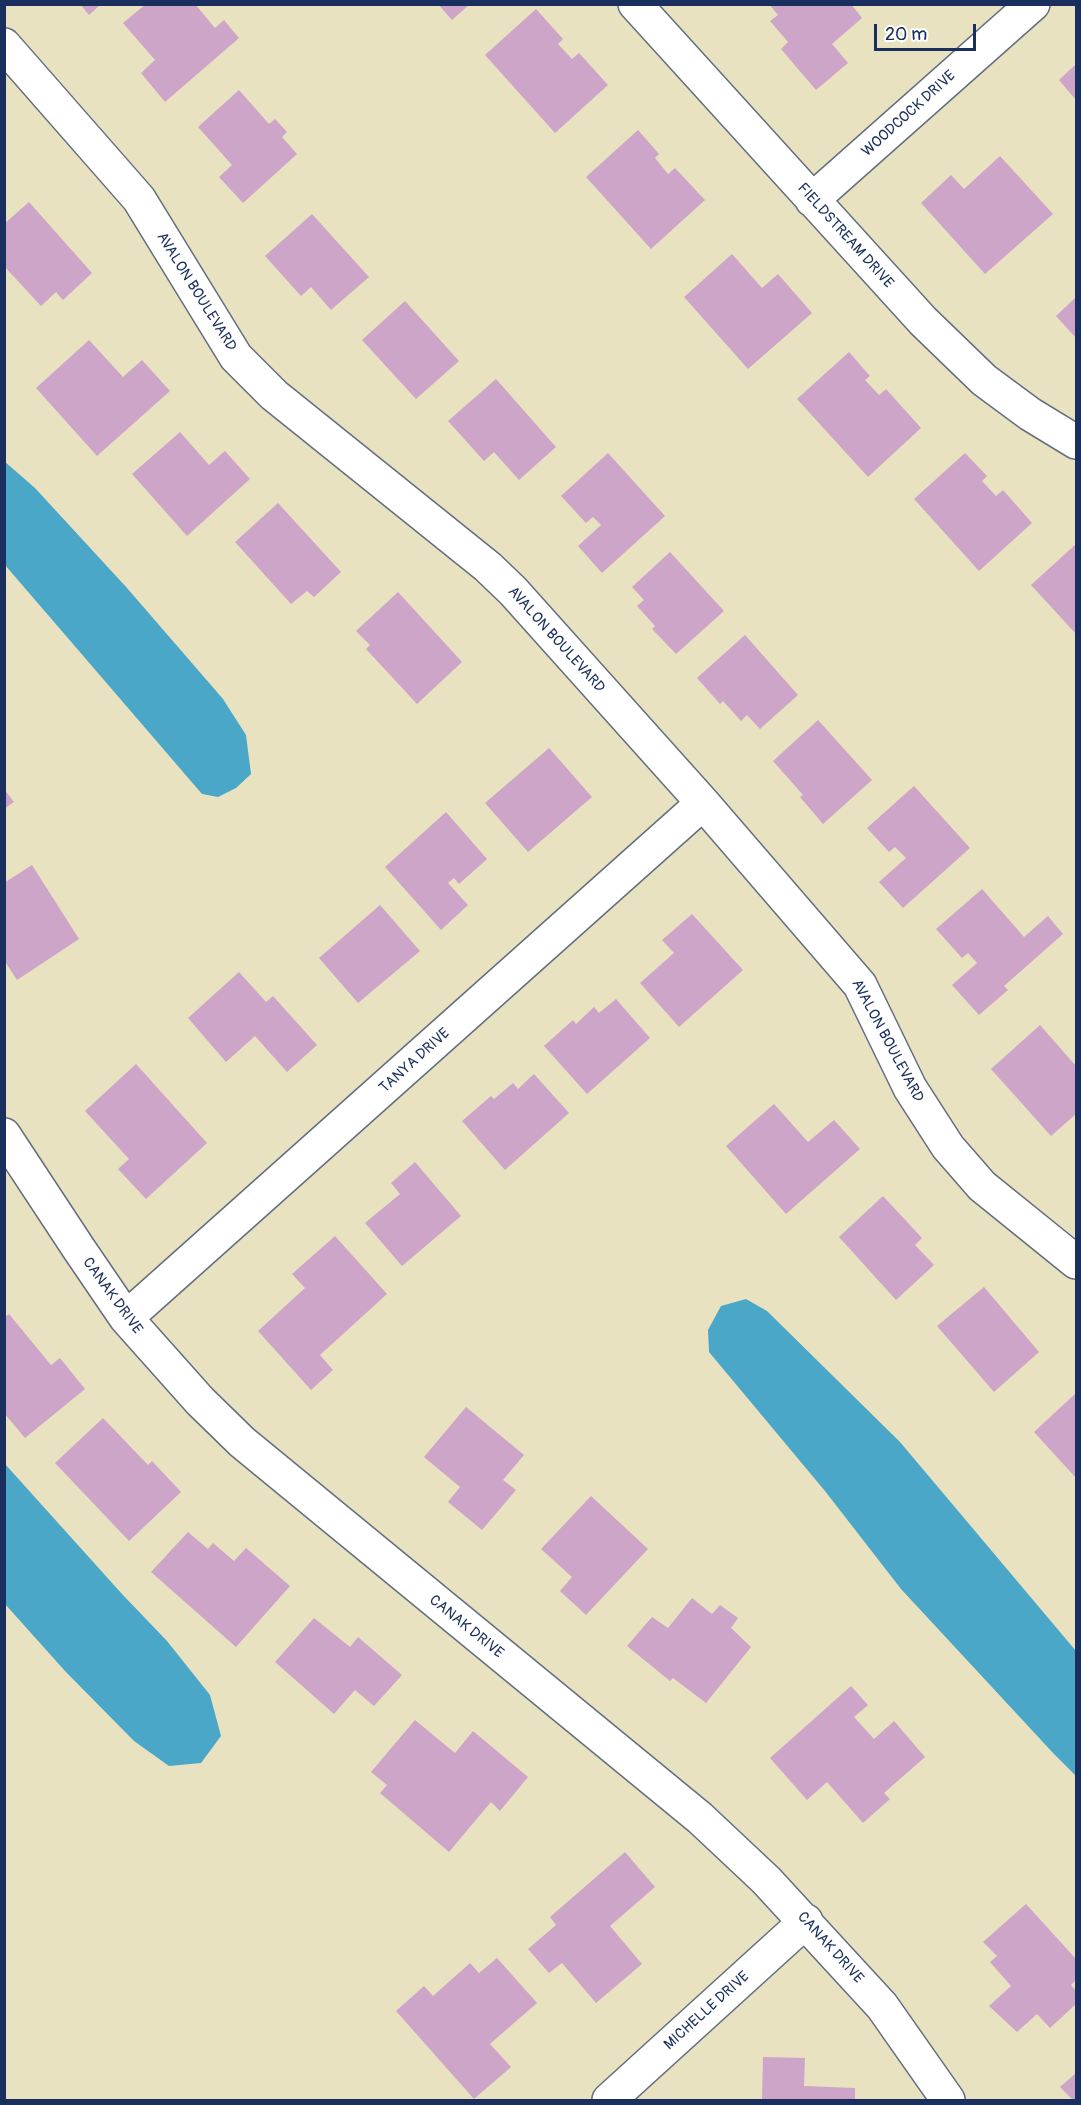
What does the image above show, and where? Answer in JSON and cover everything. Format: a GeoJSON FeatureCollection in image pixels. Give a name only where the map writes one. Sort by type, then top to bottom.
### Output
{"type":"FeatureCollection","features":[{"type":"Feature","properties":{"kind":"street","name":"FIELDSTREAM DRIVE"},"geometry":{"type":"LineString","coordinates":[[636,4],[923,321],[984,380],[1030,414],[1077,442]]}},
{"type":"Feature","properties":{"kind":"street","name":"WOODCOCK DRIVE"},"geometry":{"type":"LineString","coordinates":[[812,200],[1033,4]]}},
{"type":"Feature","properties":{"kind":"street","name":"AVALON BOULEVARD"},"geometry":{"type":"LineString","coordinates":[[4,45],[139,199],[236,357],[274,395],[488,567],[513,591],[703,803],[860,985],[910,1088],[948,1147],[982,1186],[1077,1262]]}},
{"type":"Feature","properties":{"kind":"street","name":"TANYA DRIVE"},"geometry":{"type":"LineString","coordinates":[[126,1318],[703,803]]}},
{"type":"Feature","properties":{"kind":"street","name":"CANAK DRIVE"},"geometry":{"type":"LineString","coordinates":[[4,1135],[126,1318],[200,1401],[242,1442],[700,1818],[806,1921],[882,2006],[948,2100]]}},
{"type":"Feature","properties":{"kind":"street","name":"MICHELLE DRIVE"},"geometry":{"type":"LineString","coordinates":[[609,2100],[806,1921]]}},
{"type":"Feature","properties":{"kind":"water"},"geometry":{"type":"Polygon","coordinates":[[[4,461],[35,488],[127,588],[223,699],[246,735],[251,774],[236,788],[218,797],[202,794],[5,565],[4,461]]]}},
{"type":"Feature","properties":{"kind":"water"},"geometry":{"type":"Polygon","coordinates":[[[746,1299],[767,1311],[900,1442],[1076,1651],[1076,1776],[901,1589],[825,1491],[709,1352],[708,1330],[721,1306],[746,1299]]]}},
{"type":"Feature","properties":{"kind":"water"},"geometry":{"type":"Polygon","coordinates":[[[5,1464],[167,1641],[210,1695],[221,1736],[201,1763],[169,1766],[134,1741],[65,1671],[5,1604],[5,1464]]]}},
{"type":"Feature","properties":{"kind":"building"},"geometry":{"type":"Polygon","coordinates":[[[80,4],[101,4],[89,15],[80,4]]]}},
{"type":"Feature","properties":{"kind":"building"},"geometry":{"type":"Polygon","coordinates":[[[146,4],[195,4],[215,28],[224,20],[239,38],[165,102],[141,73],[155,60],[123,23],[146,4]]]}},
{"type":"Feature","properties":{"kind":"building"},"geometry":{"type":"Polygon","coordinates":[[[438,4],[470,4],[452,20],[438,4]]]}},
{"type":"Feature","properties":{"kind":"building"},"geometry":{"type":"Polygon","coordinates":[[[769,4],[851,4],[862,18],[832,44],[848,63],[816,90],[781,49],[788,42],[770,21],[778,15],[769,4]]]}},
{"type":"Feature","properties":{"kind":"building"},"geometry":{"type":"Polygon","coordinates":[[[536,9],[563,39],[558,44],[572,59],[579,53],[608,85],[555,133],[485,55],[536,9]]]}},
{"type":"Feature","properties":{"kind":"building"},"geometry":{"type":"Polygon","coordinates":[[[1076,64],[1076,100],[1059,80],[1076,64]]]}},
{"type":"Feature","properties":{"kind":"building"},"geometry":{"type":"Polygon","coordinates":[[[239,90],[269,124],[275,119],[287,132],[282,137],[297,154],[243,203],[219,177],[232,165],[198,127],[239,90]]]}},
{"type":"Feature","properties":{"kind":"building"},"geometry":{"type":"Polygon","coordinates":[[[638,130],[659,154],[655,158],[668,174],[675,168],[705,200],[651,249],[586,177],[638,130]]]}},
{"type":"Feature","properties":{"kind":"building"},"geometry":{"type":"Polygon","coordinates":[[[1000,156],[1053,214],[985,274],[921,203],[951,175],[964,189],[1000,156]]]}},
{"type":"Feature","properties":{"kind":"building"},"geometry":{"type":"Polygon","coordinates":[[[29,202],[92,273],[63,300],[56,292],[41,306],[4,266],[4,224],[29,202]]]}},
{"type":"Feature","properties":{"kind":"building"},"geometry":{"type":"Polygon","coordinates":[[[312,214],[369,277],[331,310],[311,287],[301,296],[265,256],[312,214]]]}},
{"type":"Feature","properties":{"kind":"building"},"geometry":{"type":"Polygon","coordinates":[[[732,254],[762,288],[778,274],[812,313],[748,369],[684,297],[732,254]]]}},
{"type":"Feature","properties":{"kind":"building"},"geometry":{"type":"Polygon","coordinates":[[[1076,297],[1076,338],[1056,316],[1076,297]]]}},
{"type":"Feature","properties":{"kind":"building"},"geometry":{"type":"Polygon","coordinates":[[[405,301],[459,361],[416,399],[362,340],[405,301]]]}},
{"type":"Feature","properties":{"kind":"building"},"geometry":{"type":"Polygon","coordinates":[[[89,340],[123,377],[142,360],[170,391],[97,456],[36,388],[89,340]]]}},
{"type":"Feature","properties":{"kind":"building"},"geometry":{"type":"Polygon","coordinates":[[[849,352],[870,376],[865,380],[879,395],[886,389],[921,428],[868,477],[797,399],[849,352]]]}},
{"type":"Feature","properties":{"kind":"building"},"geometry":{"type":"Polygon","coordinates":[[[496,379],[556,447],[519,480],[494,452],[484,461],[448,421],[496,379]]]}},
{"type":"Feature","properties":{"kind":"building"},"geometry":{"type":"Polygon","coordinates":[[[180,432],[209,465],[225,451],[250,479],[187,536],[132,474],[180,432]]]}},
{"type":"Feature","properties":{"kind":"building"},"geometry":{"type":"Polygon","coordinates":[[[608,453],[665,516],[602,573],[578,546],[601,525],[593,517],[586,523],[561,496],[608,453]]]}},
{"type":"Feature","properties":{"kind":"building"},"geometry":{"type":"Polygon","coordinates":[[[965,453],[987,476],[982,481],[996,496],[1003,490],[1032,523],[979,571],[914,499],[965,453]]]}},
{"type":"Feature","properties":{"kind":"building"},"geometry":{"type":"Polygon","coordinates":[[[278,503],[341,572],[314,597],[307,591],[291,604],[235,542],[278,503]]]}},
{"type":"Feature","properties":{"kind":"building"},"geometry":{"type":"Polygon","coordinates":[[[1076,544],[1076,634],[1031,585],[1076,544]]]}},
{"type":"Feature","properties":{"kind":"building"},"geometry":{"type":"Polygon","coordinates":[[[670,552],[724,611],[676,654],[652,629],[655,626],[637,606],[644,600],[632,587],[670,552]]]}},
{"type":"Feature","properties":{"kind":"building"},"geometry":{"type":"Polygon","coordinates":[[[398,592],[462,662],[417,704],[366,649],[370,645],[356,631],[398,592]]]}},
{"type":"Feature","properties":{"kind":"building"},"geometry":{"type":"Polygon","coordinates":[[[745,635],[798,695],[760,729],[747,715],[741,721],[723,701],[720,704],[697,678],[745,635]]]}},
{"type":"Feature","properties":{"kind":"building"},"geometry":{"type":"Polygon","coordinates":[[[818,720],[872,780],[823,824],[800,797],[803,795],[773,761],[818,720]]]}},
{"type":"Feature","properties":{"kind":"building"},"geometry":{"type":"Polygon","coordinates":[[[549,748],[592,797],[528,852],[485,803],[549,748]]]}},
{"type":"Feature","properties":{"kind":"building"},"geometry":{"type":"Polygon","coordinates":[[[914,786],[970,848],[903,908],[879,882],[906,858],[895,847],[889,852],[867,828],[914,786]]]}},
{"type":"Feature","properties":{"kind":"building"},"geometry":{"type":"Polygon","coordinates":[[[4,789],[14,802],[4,809],[4,789]]]}},
{"type":"Feature","properties":{"kind":"building"},"geometry":{"type":"Polygon","coordinates":[[[446,812],[487,859],[459,884],[454,878],[448,883],[468,905],[441,930],[385,867],[446,812]]]}},
{"type":"Feature","properties":{"kind":"building"},"geometry":{"type":"Polygon","coordinates":[[[32,865],[79,939],[17,980],[4,960],[4,883],[32,865]]]}},
{"type":"Feature","properties":{"kind":"building"},"geometry":{"type":"Polygon","coordinates":[[[982,889],[1024,937],[1048,916],[1063,934],[1004,986],[1008,990],[979,1015],[952,985],[977,963],[968,953],[962,958],[936,929],[982,889]]]}},
{"type":"Feature","properties":{"kind":"building"},"geometry":{"type":"Polygon","coordinates":[[[380,905],[420,951],[358,1003],[319,958],[380,905]]]}},
{"type":"Feature","properties":{"kind":"building"},"geometry":{"type":"Polygon","coordinates":[[[692,914],[743,970],[679,1027],[640,983],[674,953],[662,940],[692,914]]]}},
{"type":"Feature","properties":{"kind":"building"},"geometry":{"type":"Polygon","coordinates":[[[239,972],[266,1002],[273,996],[317,1045],[287,1072],[255,1036],[226,1062],[188,1018],[239,972]]]}},
{"type":"Feature","properties":{"kind":"building"},"geometry":{"type":"Polygon","coordinates":[[[616,999],[650,1038],[587,1094],[544,1046],[573,1020],[576,1024],[594,1007],[599,1013],[616,999]]]}},
{"type":"Feature","properties":{"kind":"building"},"geometry":{"type":"Polygon","coordinates":[[[1040,1025],[1076,1066],[1076,1114],[1051,1136],[991,1069],[1040,1025]]]}},
{"type":"Feature","properties":{"kind":"building"},"geometry":{"type":"Polygon","coordinates":[[[136,1064],[207,1143],[146,1199],[118,1169],[129,1159],[85,1111],[136,1064]]]}},
{"type":"Feature","properties":{"kind":"building"},"geometry":{"type":"Polygon","coordinates":[[[534,1074],[569,1113],[505,1170],[462,1121],[491,1096],[494,1099],[513,1083],[518,1089],[534,1074]]]}},
{"type":"Feature","properties":{"kind":"building"},"geometry":{"type":"Polygon","coordinates":[[[774,1104],[808,1142],[834,1120],[860,1149],[786,1214],[726,1146],[774,1104]]]}},
{"type":"Feature","properties":{"kind":"building"},"geometry":{"type":"Polygon","coordinates":[[[415,1162],[461,1216],[402,1266],[365,1223],[400,1194],[391,1183],[415,1162]]]}},
{"type":"Feature","properties":{"kind":"building"},"geometry":{"type":"Polygon","coordinates":[[[883,1196],[922,1238],[915,1245],[934,1265],[896,1300],[839,1237],[883,1196]]]}},
{"type":"Feature","properties":{"kind":"building"},"geometry":{"type":"Polygon","coordinates":[[[335,1236],[387,1294],[320,1355],[333,1370],[311,1390],[258,1331],[305,1288],[292,1274],[335,1236]]]}},
{"type":"Feature","properties":{"kind":"building"},"geometry":{"type":"Polygon","coordinates":[[[984,1287],[1039,1352],[994,1392],[937,1326],[984,1287]]]}},
{"type":"Feature","properties":{"kind":"building"},"geometry":{"type":"Polygon","coordinates":[[[9,1314],[51,1365],[60,1358],[85,1389],[25,1438],[4,1413],[4,1318],[9,1314]]]}},
{"type":"Feature","properties":{"kind":"building"},"geometry":{"type":"Polygon","coordinates":[[[1076,1393],[1076,1478],[1034,1432],[1076,1393]]]}},
{"type":"Feature","properties":{"kind":"building"},"geometry":{"type":"Polygon","coordinates":[[[466,1407],[524,1455],[503,1480],[516,1490],[482,1530],[448,1502],[460,1487],[424,1457],[466,1407]]]}},
{"type":"Feature","properties":{"kind":"building"},"geometry":{"type":"Polygon","coordinates":[[[103,1418],[148,1465],[152,1461],[181,1492],[129,1541],[55,1463],[103,1418]]]}},
{"type":"Feature","properties":{"kind":"building"},"geometry":{"type":"Polygon","coordinates":[[[591,1496],[648,1549],[586,1615],[560,1591],[572,1577],[541,1549],[591,1496]]]}},
{"type":"Feature","properties":{"kind":"building"},"geometry":{"type":"Polygon","coordinates":[[[188,1532],[208,1549],[213,1543],[234,1561],[246,1548],[290,1586],[236,1647],[151,1572],[188,1532]]]}},
{"type":"Feature","properties":{"kind":"building"},"geometry":{"type":"Polygon","coordinates":[[[692,1598],[712,1614],[720,1605],[738,1618],[731,1628],[751,1647],[706,1703],[673,1678],[670,1681],[627,1646],[652,1617],[668,1628],[692,1598]]]}},
{"type":"Feature","properties":{"kind":"building"},"geometry":{"type":"Polygon","coordinates":[[[314,1618],[350,1647],[358,1637],[402,1675],[374,1706],[355,1690],[334,1714],[275,1662],[314,1618]]]}},
{"type":"Feature","properties":{"kind":"building"},"geometry":{"type":"Polygon","coordinates":[[[851,1686],[868,1705],[854,1717],[874,1739],[894,1721],[925,1757],[884,1793],[890,1799],[863,1823],[827,1782],[807,1800],[770,1758],[851,1686]]]}},
{"type":"Feature","properties":{"kind":"building"},"geometry":{"type":"Polygon","coordinates":[[[415,1720],[455,1753],[473,1731],[528,1777],[500,1811],[491,1802],[449,1852],[380,1793],[387,1785],[371,1772],[415,1720]]]}},
{"type":"Feature","properties":{"kind":"building"},"geometry":{"type":"Polygon","coordinates":[[[625,1852],[655,1887],[610,1926],[642,1964],[596,2003],[562,1963],[549,1973],[528,1949],[556,1925],[550,1917],[625,1852]]]}},
{"type":"Feature","properties":{"kind":"building"},"geometry":{"type":"Polygon","coordinates":[[[1026,1904],[1076,1959],[1076,1980],[1071,1985],[1076,1991],[1076,2004],[1050,2028],[1037,2014],[1017,2032],[989,2006],[1011,1986],[990,1962],[997,1956],[983,1942],[1026,1904]]]}},
{"type":"Feature","properties":{"kind":"building"},"geometry":{"type":"Polygon","coordinates":[[[497,1958],[537,2003],[490,2044],[511,2067],[474,2099],[396,2011],[424,1986],[433,1996],[470,1963],[479,1973],[497,1958]]]}},
{"type":"Feature","properties":{"kind":"building"},"geometry":{"type":"Polygon","coordinates":[[[763,2057],[805,2058],[804,2086],[855,2088],[855,2100],[762,2100],[763,2057]]]}},
{"type":"Feature","properties":{"kind":"building"},"geometry":{"type":"Polygon","coordinates":[[[1076,2073],[1076,2100],[1073,2100],[1060,2087],[1076,2073]]]}}]}
